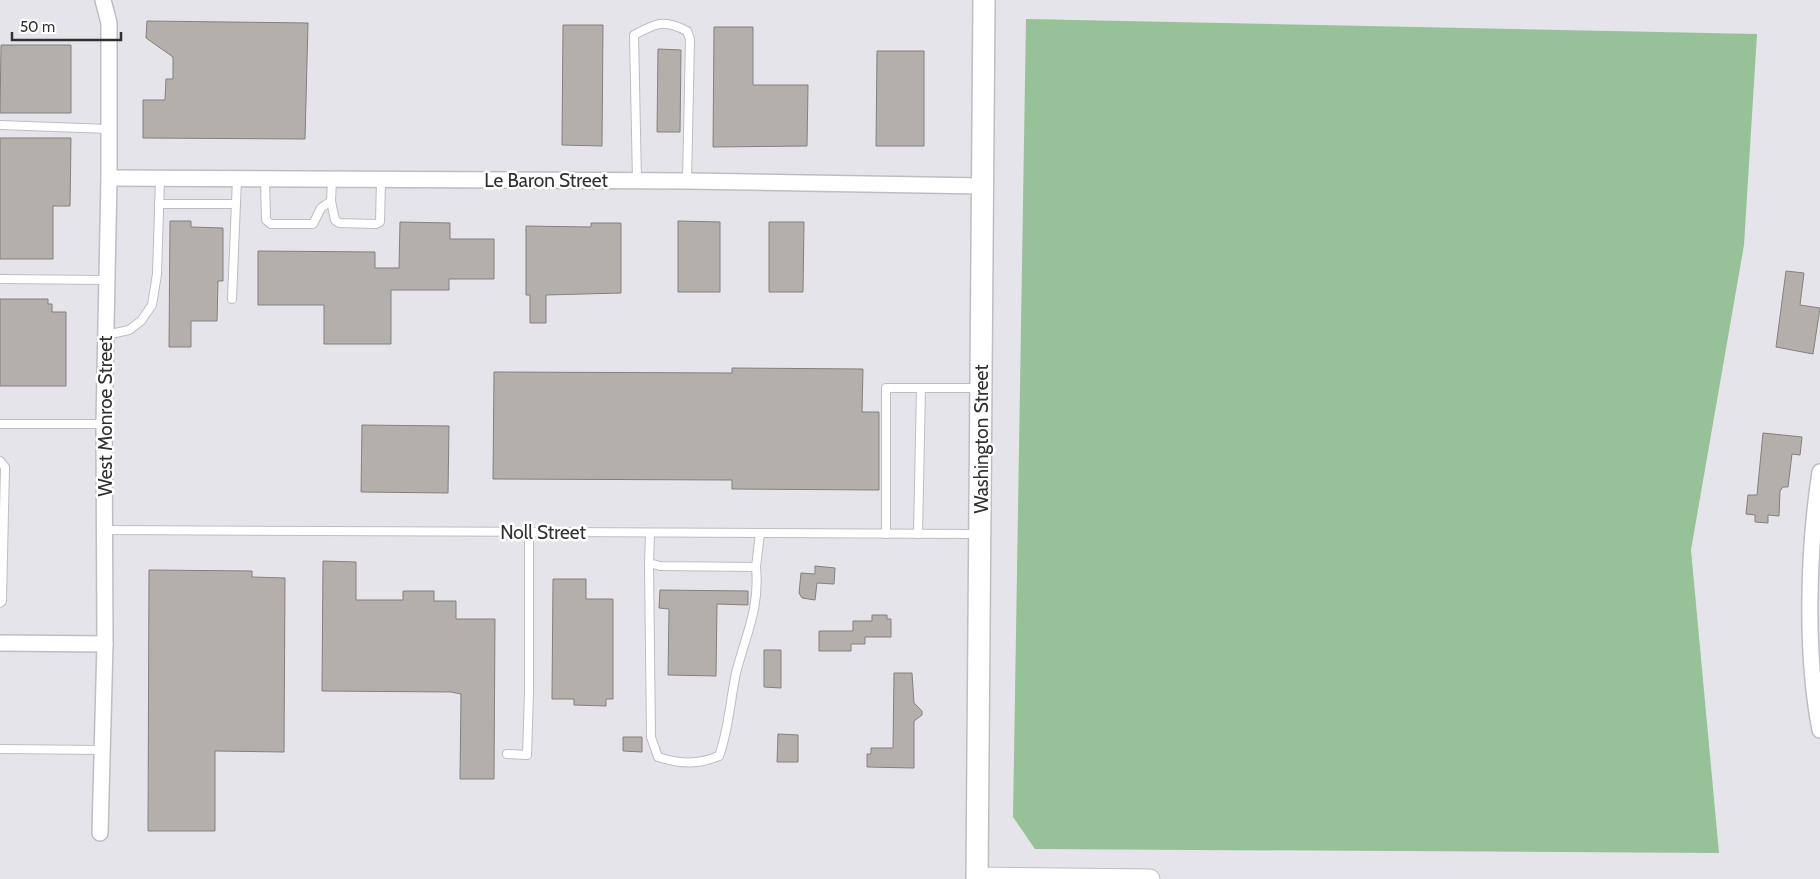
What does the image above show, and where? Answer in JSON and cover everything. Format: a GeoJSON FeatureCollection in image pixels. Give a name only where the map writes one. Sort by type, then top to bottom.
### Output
{"type":"FeatureCollection","features":[{"type":"Feature","properties":{"kind":"main road","name":"Washington Street"},"geometry":{"type":"LineString","coordinates":[[977,878],[984,0]]}},
{"type":"Feature","properties":{"kind":"street","name":"West Monroe Street"},"geometry":{"type":"LineString","coordinates":[[100,833],[105,644],[106,530],[104,424],[109,178],[109,24],[102,0]]}},
{"type":"Feature","properties":{"kind":"street","name":"Le Baron Street"},"geometry":{"type":"LineString","coordinates":[[109,178],[687,181],[982,186]]}},
{"type":"Feature","properties":{"kind":"street"},"geometry":{"type":"LineString","coordinates":[[1820,472],[1811,581],[1812,651],[1820,730]]}},
{"type":"Feature","properties":{"kind":"street"},"geometry":{"type":"LineString","coordinates":[[0,643],[105,644]]}},
{"type":"Feature","properties":{"kind":"street"},"geometry":{"type":"LineString","coordinates":[[977,878],[1150,879]]}},
{"type":"Feature","properties":{"kind":"lane"},"geometry":{"type":"LineString","coordinates":[[637,181],[634,35],[658,23],[674,24],[687,31],[690,39],[687,181]]}},
{"type":"Feature","properties":{"kind":"lane"},"geometry":{"type":"LineString","coordinates":[[0,125],[109,130]]}},
{"type":"Feature","properties":{"kind":"lane"},"geometry":{"type":"LineString","coordinates":[[106,335],[129,330],[141,321],[152,305],[157,274],[160,178]]}},
{"type":"Feature","properties":{"kind":"lane"},"geometry":{"type":"LineString","coordinates":[[232,299],[237,179]]}},
{"type":"Feature","properties":{"kind":"lane"},"geometry":{"type":"LineString","coordinates":[[265,179],[266,220],[271,224],[313,224],[321,208],[331,201]]}},
{"type":"Feature","properties":{"kind":"lane"},"geometry":{"type":"LineString","coordinates":[[332,179],[331,201],[335,220],[339,223],[376,224],[380,222],[382,180]]}},
{"type":"Feature","properties":{"kind":"lane"},"geometry":{"type":"LineString","coordinates":[[159,204],[236,204]]}},
{"type":"Feature","properties":{"kind":"lane"},"geometry":{"type":"LineString","coordinates":[[0,279],[107,280]]}},
{"type":"Feature","properties":{"kind":"lane"},"geometry":{"type":"LineString","coordinates":[[886,534],[886,388],[981,388]]}},
{"type":"Feature","properties":{"kind":"lane"},"geometry":{"type":"LineString","coordinates":[[918,534],[921,388]]}},
{"type":"Feature","properties":{"kind":"lane"},"geometry":{"type":"LineString","coordinates":[[0,424],[104,424]]}},
{"type":"Feature","properties":{"kind":"lane"},"geometry":{"type":"LineString","coordinates":[[0,461],[5,467],[2,601],[0,603]]}},
{"type":"Feature","properties":{"kind":"lane","name":"Noll Street"},"geometry":{"type":"LineString","coordinates":[[106,530],[980,534]]}},
{"type":"Feature","properties":{"kind":"lane"},"geometry":{"type":"LineString","coordinates":[[507,754],[527,755],[530,692],[528,532]]}},
{"type":"Feature","properties":{"kind":"lane"},"geometry":{"type":"LineString","coordinates":[[650,533],[651,737],[658,757],[677,763],[702,763],[719,756],[726,736],[736,673],[754,615],[758,589],[756,567],[760,533]]}},
{"type":"Feature","properties":{"kind":"lane"},"geometry":{"type":"LineString","coordinates":[[649,563],[660,566],[756,567]]}},
{"type":"Feature","properties":{"kind":"lane"},"geometry":{"type":"LineString","coordinates":[[0,749],[102,750]]}},
{"type":"Feature","properties":{"kind":"green space"},"geometry":{"type":"Polygon","coordinates":[[[1026,19],[1757,34],[1744,245],[1691,550],[1719,853],[1035,849],[1013,817],[1026,19]]]}},
{"type":"Feature","properties":{"kind":"building"},"geometry":{"type":"Polygon","coordinates":[[[147,21],[308,23],[305,139],[143,138],[143,100],[165,100],[166,79],[173,79],[173,57],[146,38],[147,21]]]}},
{"type":"Feature","properties":{"kind":"building"},"geometry":{"type":"Polygon","coordinates":[[[563,25],[603,25],[602,146],[562,145],[563,25]]]}},
{"type":"Feature","properties":{"kind":"building"},"geometry":{"type":"Polygon","coordinates":[[[714,27],[753,27],[753,85],[808,85],[807,146],[713,147],[714,27]]]}},
{"type":"Feature","properties":{"kind":"building"},"geometry":{"type":"Polygon","coordinates":[[[1,45],[71,45],[71,113],[0,113],[1,45]]]}},
{"type":"Feature","properties":{"kind":"building"},"geometry":{"type":"Polygon","coordinates":[[[658,49],[681,50],[680,132],[657,132],[658,49]]]}},
{"type":"Feature","properties":{"kind":"building"},"geometry":{"type":"Polygon","coordinates":[[[877,51],[924,51],[924,146],[876,146],[877,51]]]}},
{"type":"Feature","properties":{"kind":"building"},"geometry":{"type":"Polygon","coordinates":[[[0,138],[71,138],[70,206],[53,206],[53,259],[0,259],[0,138]]]}},
{"type":"Feature","properties":{"kind":"building"},"geometry":{"type":"Polygon","coordinates":[[[170,221],[191,221],[191,227],[223,228],[223,281],[218,281],[217,321],[191,321],[191,347],[169,347],[170,221]]]}},
{"type":"Feature","properties":{"kind":"building"},"geometry":{"type":"Polygon","coordinates":[[[678,221],[720,222],[720,292],[678,292],[678,221]]]}},
{"type":"Feature","properties":{"kind":"building"},"geometry":{"type":"Polygon","coordinates":[[[400,222],[450,223],[450,239],[494,239],[494,279],[449,279],[449,290],[391,290],[391,344],[324,344],[324,305],[258,305],[258,251],[375,252],[375,268],[399,268],[400,222]]]}},
{"type":"Feature","properties":{"kind":"building"},"geometry":{"type":"Polygon","coordinates":[[[769,222],[804,222],[803,292],[769,292],[769,222]]]}},
{"type":"Feature","properties":{"kind":"building"},"geometry":{"type":"Polygon","coordinates":[[[591,223],[621,223],[621,293],[546,295],[546,323],[530,323],[530,295],[526,295],[526,226],[591,227],[591,223]]]}},
{"type":"Feature","properties":{"kind":"building"},"geometry":{"type":"Polygon","coordinates":[[[1786,271],[1804,273],[1800,305],[1820,308],[1813,354],[1776,347],[1786,271]]]}},
{"type":"Feature","properties":{"kind":"building"},"geometry":{"type":"Polygon","coordinates":[[[0,299],[48,299],[48,304],[52,304],[52,312],[66,312],[66,386],[0,386],[0,299]]]}},
{"type":"Feature","properties":{"kind":"building"},"geometry":{"type":"Polygon","coordinates":[[[732,368],[863,369],[862,412],[879,412],[879,490],[732,489],[732,480],[493,479],[494,372],[732,373],[732,368]]]}},
{"type":"Feature","properties":{"kind":"building"},"geometry":{"type":"Polygon","coordinates":[[[362,425],[449,426],[448,493],[361,492],[362,425]]]}},
{"type":"Feature","properties":{"kind":"building"},"geometry":{"type":"Polygon","coordinates":[[[1763,433],[1802,437],[1800,455],[1792,454],[1788,487],[1783,487],[1780,491],[1779,516],[1768,515],[1768,523],[1755,522],[1755,515],[1746,514],[1748,495],[1757,495],[1763,433]]]}},
{"type":"Feature","properties":{"kind":"building"},"geometry":{"type":"Polygon","coordinates":[[[323,561],[356,562],[356,600],[403,600],[403,591],[434,591],[434,601],[456,601],[456,619],[495,619],[494,779],[460,779],[461,694],[451,692],[322,691],[323,561]]]}},
{"type":"Feature","properties":{"kind":"building"},"geometry":{"type":"Polygon","coordinates":[[[815,566],[835,568],[834,584],[817,583],[815,600],[802,598],[799,593],[801,573],[815,574],[815,566]]]}},
{"type":"Feature","properties":{"kind":"building"},"geometry":{"type":"Polygon","coordinates":[[[149,570],[252,571],[252,577],[285,578],[284,752],[215,751],[215,831],[148,831],[149,570]]]}},
{"type":"Feature","properties":{"kind":"building"},"geometry":{"type":"Polygon","coordinates":[[[553,579],[586,579],[586,599],[613,599],[613,699],[606,699],[606,706],[574,705],[574,699],[552,699],[553,579]]]}},
{"type":"Feature","properties":{"kind":"building"},"geometry":{"type":"Polygon","coordinates":[[[660,590],[748,591],[748,605],[717,604],[716,676],[668,675],[669,609],[659,608],[660,590]]]}},
{"type":"Feature","properties":{"kind":"building"},"geometry":{"type":"Polygon","coordinates":[[[872,615],[887,615],[887,619],[891,619],[891,637],[865,637],[865,644],[851,644],[851,651],[819,651],[819,631],[853,631],[853,621],[872,621],[872,615]]]}},
{"type":"Feature","properties":{"kind":"building"},"geometry":{"type":"Polygon","coordinates":[[[764,650],[781,650],[781,688],[764,687],[764,650]]]}},
{"type":"Feature","properties":{"kind":"building"},"geometry":{"type":"Polygon","coordinates":[[[894,673],[912,673],[914,703],[922,711],[922,715],[914,721],[914,768],[867,767],[867,754],[871,754],[871,748],[893,748],[894,673]]]}},
{"type":"Feature","properties":{"kind":"building"},"geometry":{"type":"Polygon","coordinates":[[[778,734],[798,735],[798,762],[777,762],[778,734]]]}},
{"type":"Feature","properties":{"kind":"building"},"geometry":{"type":"Polygon","coordinates":[[[623,737],[642,737],[642,752],[623,751],[623,737]]]}}]}
